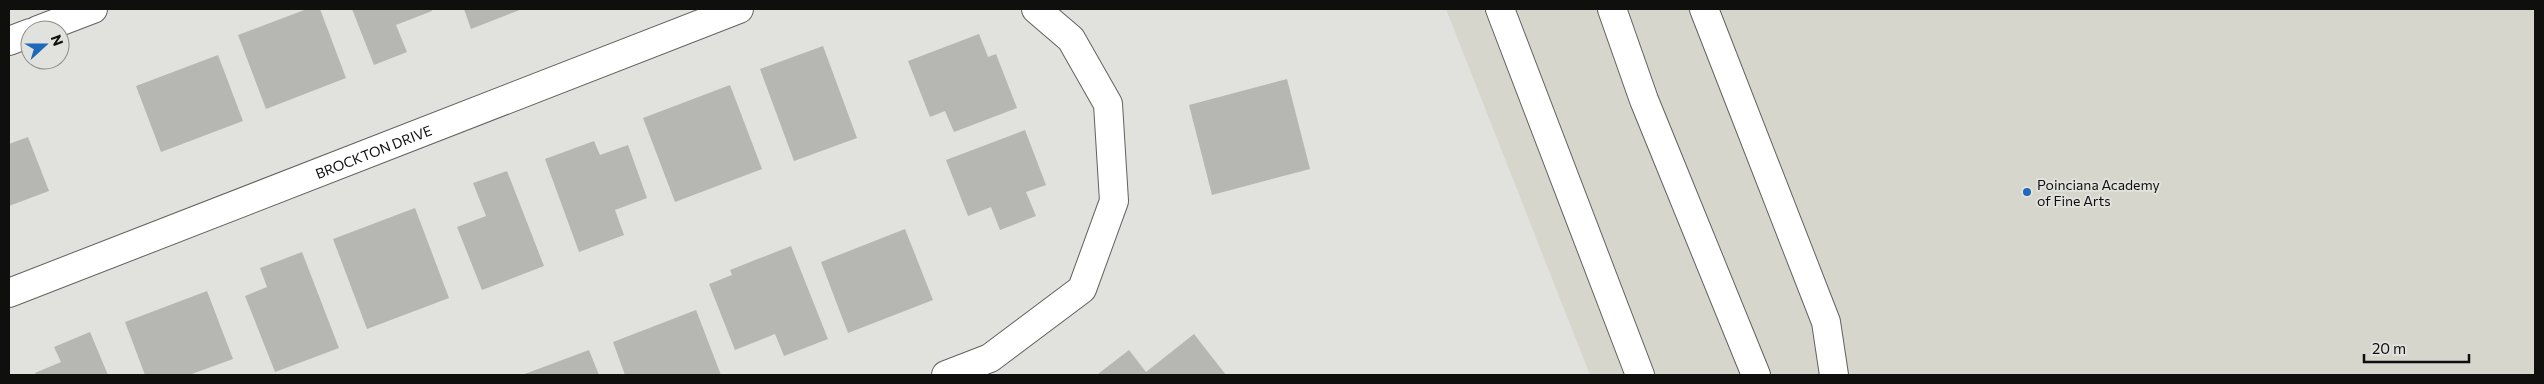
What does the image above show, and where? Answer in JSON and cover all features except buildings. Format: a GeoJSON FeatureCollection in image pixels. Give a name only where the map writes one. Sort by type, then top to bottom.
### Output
{"type":"FeatureCollection","features":[{"type":"Feature","properties":{"kind":"street"},"geometry":{"type":"LineString","coordinates":[[64,20],[93,9]]}},
{"type":"Feature","properties":{"kind":"street","name":"BROCKTON DRIVE"},"geometry":{"type":"LineString","coordinates":[[9,293],[739,9]]}},
{"type":"Feature","properties":{"kind":"street"},"geometry":{"type":"LineString","coordinates":[[946,375],[990,358],[1082,289],[1114,202],[1108,104],[1071,39],[1036,9]]}},
{"type":"Feature","properties":{"kind":"street"},"geometry":{"type":"LineString","coordinates":[[1500,9],[1640,375]]}},
{"type":"Feature","properties":{"kind":"street"},"geometry":{"type":"LineString","coordinates":[[1612,9],[1644,100],[1756,375]]}},
{"type":"Feature","properties":{"kind":"street"},"geometry":{"type":"LineString","coordinates":[[1704,9],[1826,322],[1834,375]]}},
{"type":"Feature","properties":{"kind":"shaded area","name":"Poinciana Academy of Fine Arts"},"geometry":{"type":"Polygon","coordinates":[[[1446,9],[2535,9],[2535,375],[1590,375],[1446,9]]]}},
{"type":"Feature","properties":{"kind":"place","name":"Poinciana Academy of Fine Arts"},"geometry":{"type":"Point","coordinates":[2027,192]}}]}
